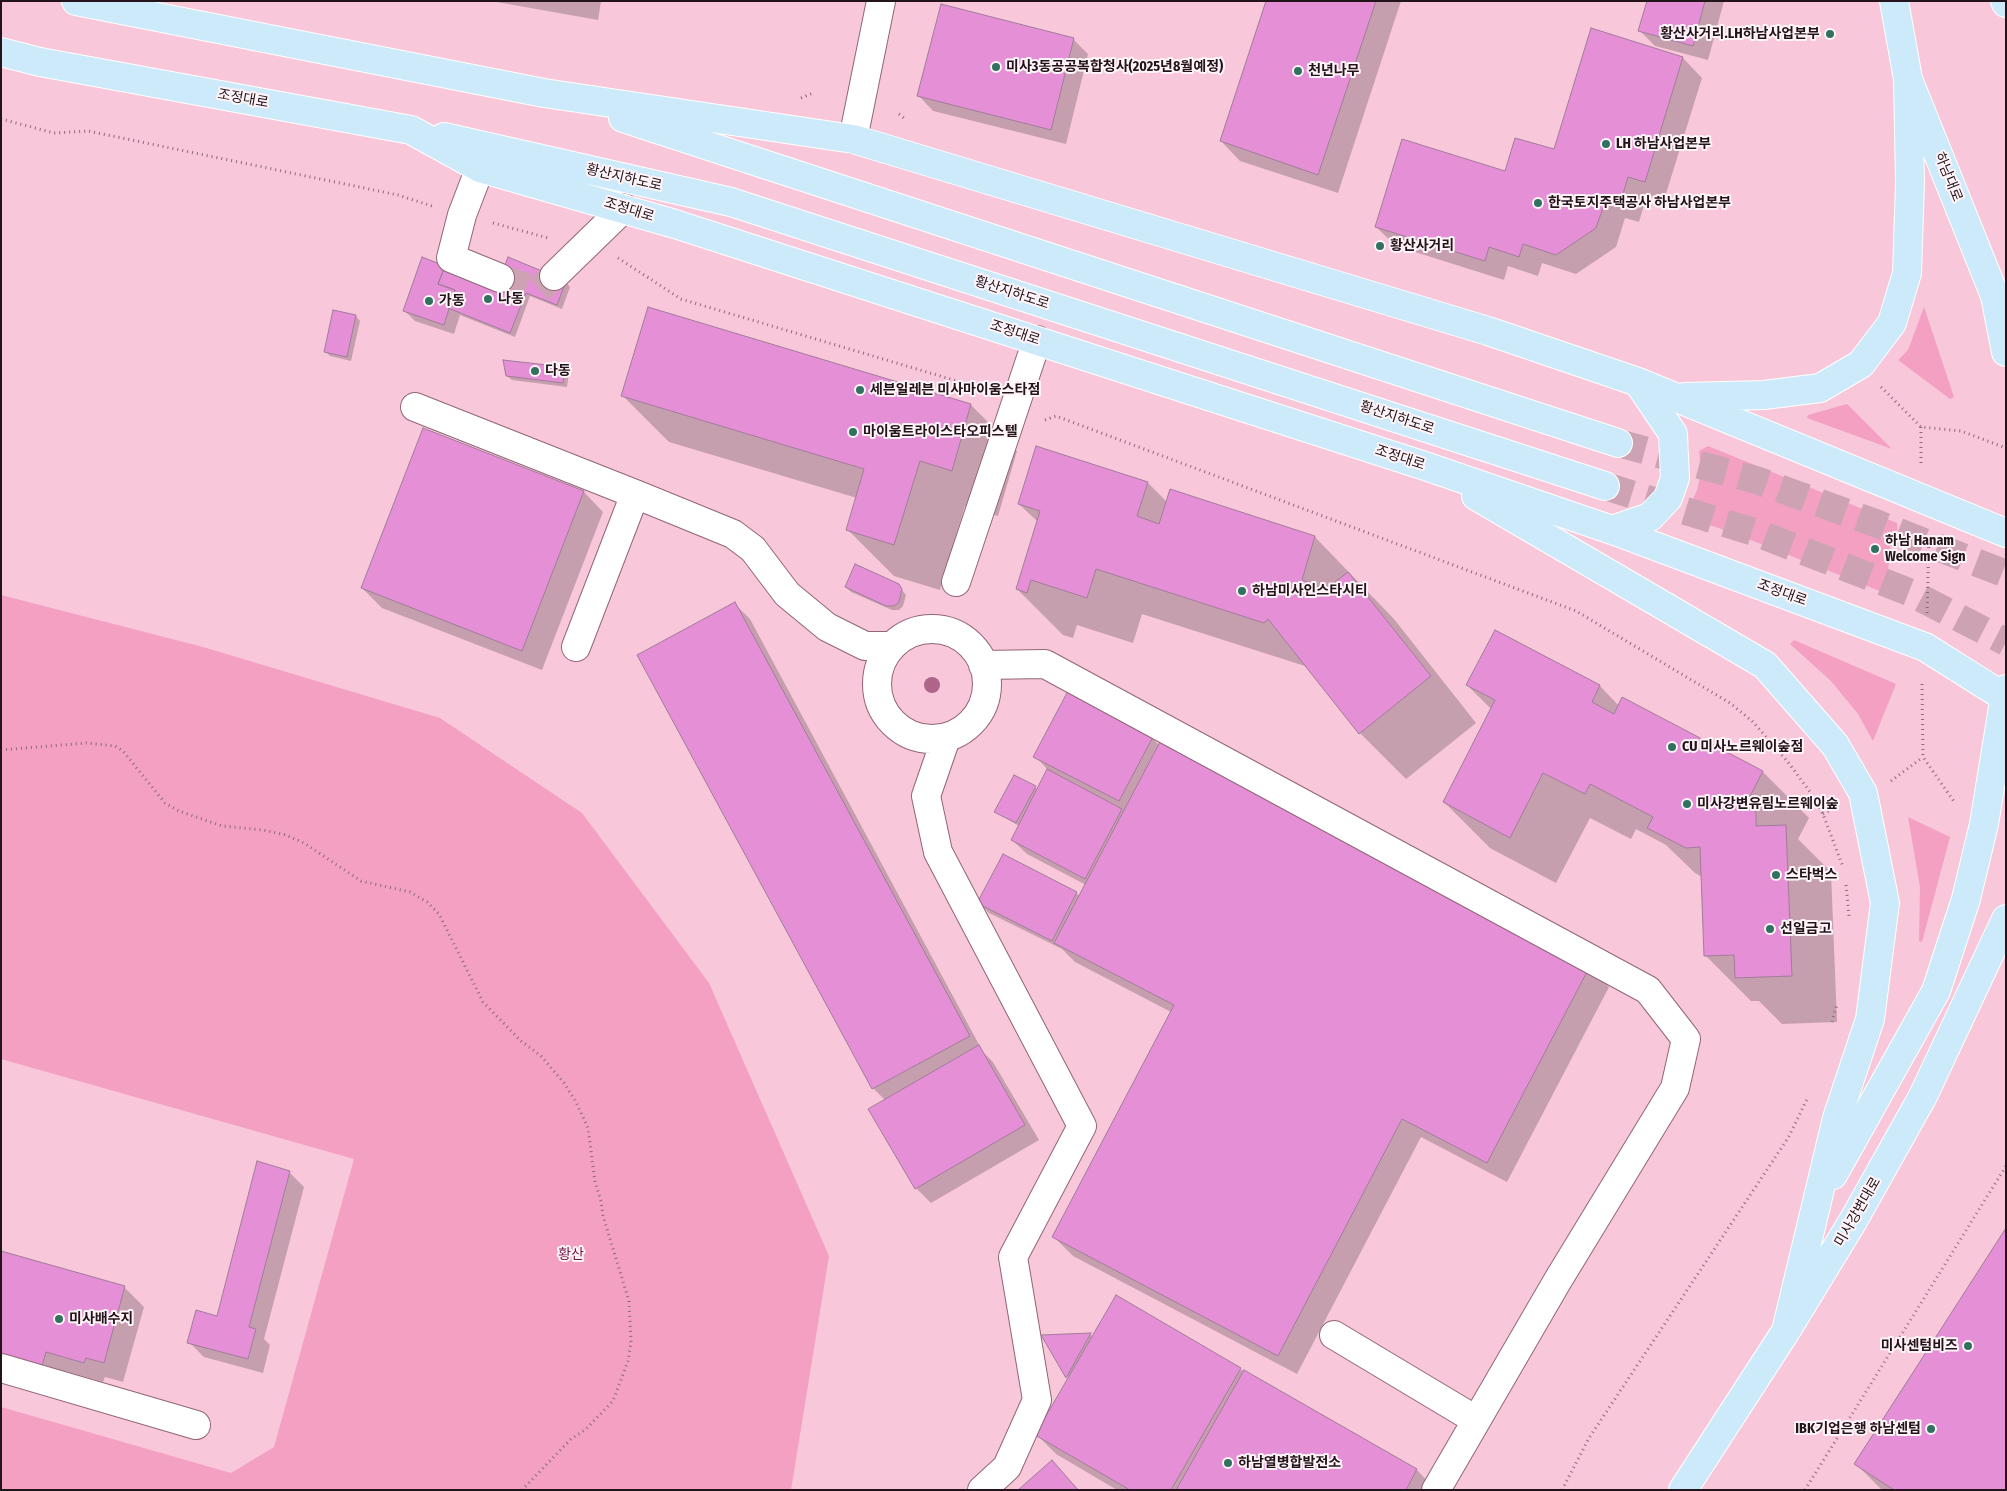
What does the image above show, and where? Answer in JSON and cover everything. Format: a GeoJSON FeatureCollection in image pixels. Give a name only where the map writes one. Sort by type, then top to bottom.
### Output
{"type":"FeatureCollection","features":[{"type":"Feature","properties":{"kind":"main road"},"geometry":{"type":"LineString","coordinates":[[76,1],[544,93],[854,139],[1479,329],[1638,382],[2006,533]]}},
{"type":"Feature","properties":{"kind":"main road","name":"하남대로"},"geometry":{"type":"LineString","coordinates":[[1894,1],[1908,79],[1995,296],[2006,352]]}},
{"type":"Feature","properties":{"kind":"main road","name":"조정대로"},"geometry":{"type":"LineString","coordinates":[[1,52],[50,64],[411,130],[480,168],[624,208],[1037,340],[1425,466],[1612,530],[1925,647],[2005,695]]}},
{"type":"Feature","properties":{"kind":"main road"},"geometry":{"type":"LineString","coordinates":[[1673,397],[1764,394],[1820,388],[1861,364],[1887,330],[1892,323],[1907,274],[1910,183],[1908,79]]}},
{"type":"Feature","properties":{"kind":"main road"},"geometry":{"type":"LineString","coordinates":[[544,93],[1618,443]]}},
{"type":"Feature","properties":{"kind":"main road","name":"황산지하도로"},"geometry":{"type":"LineString","coordinates":[[411,130],[731,202],[1604,486]]}},
{"type":"Feature","properties":{"kind":"main road"},"geometry":{"type":"LineString","coordinates":[[1612,530],[1650,517],[1668,498],[1676,478],[1673,434],[1638,382]]}},
{"type":"Feature","properties":{"kind":"main road"},"geometry":{"type":"LineString","coordinates":[[1425,466],[1766,665],[1835,744],[1862,794],[1885,903],[1870,1019],[1838,1118],[1786,1331]]}},
{"type":"Feature","properties":{"kind":"main road"},"geometry":{"type":"LineString","coordinates":[[1816,1204],[1936,991],[1966,899],[1984,824],[2005,695]]}},
{"type":"Feature","properties":{"kind":"main road","name":"미사강변대로"},"geometry":{"type":"LineString","coordinates":[[1683,1490],[1786,1331],[1853,1221],[1923,1096],[2006,919]]}},
{"type":"Feature","properties":{"kind":"street"},"geometry":{"type":"LineString","coordinates":[[854,139],[880,1]]}},
{"type":"Feature","properties":{"kind":"street"},"geometry":{"type":"LineString","coordinates":[[480,168],[462,215],[451,258],[500,278]]}},
{"type":"Feature","properties":{"kind":"street"},"geometry":{"type":"LineString","coordinates":[[554,276],[624,208]]}},
{"type":"Feature","properties":{"kind":"street"},"geometry":{"type":"LineString","coordinates":[[956,582],[1037,340]]}},
{"type":"Feature","properties":{"kind":"street"},"geometry":{"type":"LineString","coordinates":[[415,407],[733,534],[753,549],[787,594],[827,628],[865,646],[892,646]]}},
{"type":"Feature","properties":{"kind":"street"},"geometry":{"type":"LineString","coordinates":[[576,647],[635,494]]}},
{"type":"Feature","properties":{"kind":"street"},"geometry":{"type":"LineString","coordinates":[[924,630],[942,630],[960,637],[974,649],[983,665],[987,683],[984,702],[976,718],[962,730],[946,738],[928,740],[911,736],[896,726],[885,712],[878,696],[877,678],[882,661],[892,646],[906,635],[924,630]]}},
{"type":"Feature","properties":{"kind":"street"},"geometry":{"type":"LineString","coordinates":[[983,665],[1045,664],[1648,990],[1686,1039],[1675,1088],[1558,1280],[1436,1490]]}},
{"type":"Feature","properties":{"kind":"street"},"geometry":{"type":"LineString","coordinates":[[946,738],[926,796],[938,852],[1082,1126],[1013,1257],[1037,1400],[1008,1467],[982,1490]]}},
{"type":"Feature","properties":{"kind":"street"},"geometry":{"type":"LineString","coordinates":[[1334,1336],[1476,1420]]}},
{"type":"Feature","properties":{"kind":"street"},"geometry":{"type":"LineString","coordinates":[[1,1368],[196,1425]]}},
{"type":"Feature","properties":{"kind":"path"},"geometry":{"type":"LineString","coordinates":[[1877,383],[1921,426],[1961,431],[2006,448]]}},
{"type":"Feature","properties":{"kind":"path"},"geometry":{"type":"LineString","coordinates":[[974,386],[985,396]]}},
{"type":"Feature","properties":{"kind":"path"},"geometry":{"type":"LineString","coordinates":[[1040,423],[1056,416],[1576,611],[1730,703],[1752,721],[1788,762],[1813,796],[1823,814],[1844,872]]}},
{"type":"Feature","properties":{"kind":"path"},"geometry":{"type":"LineString","coordinates":[[1921,426],[1921,462]]}},
{"type":"Feature","properties":{"kind":"path"},"geometry":{"type":"LineString","coordinates":[[1928,596],[1929,553]]}},
{"type":"Feature","properties":{"kind":"path"},"geometry":{"type":"LineString","coordinates":[[1921,690],[1924,757],[1958,808]]}},
{"type":"Feature","properties":{"kind":"path"},"geometry":{"type":"LineString","coordinates":[[1,750],[86,743],[115,746],[123,751],[165,803],[179,811],[222,826],[263,830],[286,835],[304,842],[361,881],[410,892],[427,902],[440,914],[483,1002],[521,1041],[541,1056],[564,1083],[576,1102],[588,1128],[595,1182],[603,1216],[629,1301],[631,1342],[628,1361],[614,1401],[586,1429],[571,1439],[522,1490]]}},
{"type":"Feature","properties":{"kind":"path"},"geometry":{"type":"LineString","coordinates":[[1892,780],[1924,757]]}},
{"type":"Feature","properties":{"kind":"path"},"geometry":{"type":"LineString","coordinates":[[1846,881],[1849,920]]}},
{"type":"Feature","properties":{"kind":"path"},"geometry":{"type":"LineString","coordinates":[[1832,1024],[1839,997]]}},
{"type":"Feature","properties":{"kind":"path"},"geometry":{"type":"LineString","coordinates":[[1562,1490],[1589,1438],[1788,1138],[1808,1096]]}},
{"type":"Feature","properties":{"kind":"path"},"geometry":{"type":"LineString","coordinates":[[1805,1490],[2006,1166]]}},
{"type":"Feature","properties":{"kind":"green space"},"geometry":{"type":"Polygon","coordinates":[[[1924,307],[1954,397],[1950,399],[1898,360],[1908,350],[1924,307]]]}},
{"type":"Feature","properties":{"kind":"green space"},"geometry":{"type":"Polygon","coordinates":[[[1847,404],[1892,449],[1807,418],[1808,415],[1847,404]]]}},
{"type":"Feature","properties":{"kind":"green space"},"geometry":{"type":"Polygon","coordinates":[[[1708,446],[1897,523],[1898,542],[1890,547],[1888,573],[1896,584],[1895,597],[1733,533],[1692,519],[1687,513],[1697,490],[1701,473],[1699,451],[1708,446]]]}},
{"type":"Feature","properties":{"kind":"green space","name":"황산"},"geometry":{"type":"Polygon","coordinates":[[[1,595],[203,647],[440,718],[582,813],[709,983],[829,1256],[791,1490],[1,1490],[1,1407],[231,1473],[274,1447],[354,1159],[1,1059],[1,595]]]}},
{"type":"Feature","properties":{"kind":"green space"},"geometry":{"type":"Polygon","coordinates":[[[1794,640],[1896,684],[1873,741],[1858,714],[1831,681],[1790,644],[1794,640]]]}},
{"type":"Feature","properties":{"kind":"green space"},"geometry":{"type":"Polygon","coordinates":[[[1908,817],[1950,837],[1922,942],[1919,941],[1920,887],[1908,817]]]}},
{"type":"Feature","properties":{"kind":"building","name":"천년나무"},"geometry":{"type":"Polygon","coordinates":[[[1266,1],[1376,1],[1318,175],[1220,141],[1266,1]]]}},
{"type":"Feature","properties":{"kind":"building"},"geometry":{"type":"Polygon","coordinates":[[[1647,1],[1705,1],[1693,46],[1638,31],[1647,1]]]}},
{"type":"Feature","properties":{"kind":"building","name":"미사3동공공복합청사(2025년8월예정)"},"geometry":{"type":"Polygon","coordinates":[[[941,4],[1074,38],[1051,130],[917,96],[941,4]]]}},
{"type":"Feature","properties":{"kind":"building","name":"LH 하남사업본부"},"geometry":{"type":"Polygon","coordinates":[[[1591,28],[1683,57],[1645,182],[1628,177],[1620,204],[1606,199],[1596,228],[1556,255],[1523,244],[1519,257],[1489,247],[1485,261],[1375,227],[1402,139],[1505,171],[1515,138],[1554,149],[1591,28]]]}},
{"type":"Feature","properties":{"kind":"building","name":"가동"},"geometry":{"type":"Polygon","coordinates":[[[422,257],[445,266],[438,284],[455,290],[444,325],[403,311],[422,257]]]}},
{"type":"Feature","properties":{"kind":"building","name":"나동"},"geometry":{"type":"Polygon","coordinates":[[[508,257],[566,281],[557,305],[526,293],[510,333],[448,308],[455,290],[438,284],[445,266],[497,287],[508,257]]]}},
{"type":"Feature","properties":{"kind":"building","name":"마이움트라이스타오피스텔"},"geometry":{"type":"Polygon","coordinates":[[[648,307],[971,404],[952,471],[920,461],[894,545],[846,530],[864,469],[621,396],[648,307]]]}},
{"type":"Feature","properties":{"kind":"building"},"geometry":{"type":"Polygon","coordinates":[[[333,310],[356,315],[347,357],[324,352],[333,310]]]}},
{"type":"Feature","properties":{"kind":"building","name":"다동"},"geometry":{"type":"Polygon","coordinates":[[[503,360],[565,367],[563,383],[506,376],[503,360]]]}},
{"type":"Feature","properties":{"kind":"building"},"geometry":{"type":"Polygon","coordinates":[[[423,428],[584,491],[522,651],[361,588],[423,428]]]}},
{"type":"Feature","properties":{"kind":"building","name":"하남미사인스타시티"},"geometry":{"type":"Polygon","coordinates":[[[1036,446],[1148,482],[1137,516],[1159,524],[1170,489],[1315,536],[1302,580],[1316,585],[1322,592],[1348,572],[1431,676],[1359,734],[1268,619],[1264,623],[1096,569],[1087,598],[1031,580],[1027,593],[1016,589],[1040,511],[1018,504],[1036,446]]]}},
{"type":"Feature","properties":{"kind":"building"},"geometry":{"type":"Polygon","coordinates":[[[855,564],[899,584],[902,589],[899,602],[894,606],[886,606],[845,587],[855,564]]]}},
{"type":"Feature","properties":{"kind":"building"},"geometry":{"type":"Polygon","coordinates":[[[735,602],[970,1036],[872,1089],[637,655],[735,602]]]}},
{"type":"Feature","properties":{"kind":"building","name":"미사강변유림노르웨이숲"},"geometry":{"type":"Polygon","coordinates":[[[1495,630],[1600,685],[1592,702],[1614,714],[1622,697],[1763,771],[1745,806],[1756,812],[1756,826],[1786,825],[1792,976],[1735,978],[1734,955],[1704,956],[1700,847],[1686,848],[1647,828],[1653,817],[1590,784],[1585,794],[1543,773],[1510,838],[1443,802],[1495,700],[1466,685],[1495,630]]]}},
{"type":"Feature","properties":{"kind":"building"},"geometry":{"type":"Polygon","coordinates":[[[1068,691],[1153,737],[1119,801],[1033,757],[1068,691]]]}},
{"type":"Feature","properties":{"kind":"building"},"geometry":{"type":"Polygon","coordinates":[[[1161,740],[1590,966],[1487,1163],[1402,1119],[1278,1356],[1052,1237],[1174,1005],[1054,943],[1161,740]]]}},
{"type":"Feature","properties":{"kind":"building"},"geometry":{"type":"Polygon","coordinates":[[[1047,769],[1122,809],[1085,879],[1011,840],[1047,769]]]}},
{"type":"Feature","properties":{"kind":"building"},"geometry":{"type":"Polygon","coordinates":[[[1014,775],[1036,786],[1016,823],[994,812],[1014,775]]]}},
{"type":"Feature","properties":{"kind":"building"},"geometry":{"type":"Polygon","coordinates":[[[1003,854],[1077,892],[1052,941],[977,903],[1003,854]]]}},
{"type":"Feature","properties":{"kind":"building"},"geometry":{"type":"Polygon","coordinates":[[[979,1045],[1025,1125],[915,1189],[868,1109],[979,1045]]]}},
{"type":"Feature","properties":{"kind":"building"},"geometry":{"type":"Polygon","coordinates":[[[257,1161],[290,1171],[249,1327],[256,1329],[248,1359],[187,1343],[196,1310],[217,1316],[257,1161]]]}},
{"type":"Feature","properties":{"kind":"building","name":"미사센텀비즈"},"geometry":{"type":"Polygon","coordinates":[[[2006,1228],[2006,1490],[1894,1490],[1854,1464],[2006,1228]]]}},
{"type":"Feature","properties":{"kind":"building","name":"미사배수지"},"geometry":{"type":"Polygon","coordinates":[[[1,1251],[125,1286],[104,1363],[86,1358],[84,1363],[46,1352],[39,1377],[1,1366],[1,1251]]]}},
{"type":"Feature","properties":{"kind":"building"},"geometry":{"type":"Polygon","coordinates":[[[1116,1295],[1241,1368],[1171,1490],[1130,1490],[1035,1435],[1116,1295]]]}},
{"type":"Feature","properties":{"kind":"building"},"geometry":{"type":"Polygon","coordinates":[[[1091,1333],[1066,1378],[1041,1335],[1091,1333]]]}},
{"type":"Feature","properties":{"kind":"building"},"geometry":{"type":"Polygon","coordinates":[[[1244,1370],[1417,1469],[1406,1490],[1176,1490],[1244,1370]]]}},
{"type":"Feature","properties":{"kind":"building"},"geometry":{"type":"Polygon","coordinates":[[[1052,1460],[1078,1490],[1018,1490],[1052,1460]]]}},
{"type":"Feature","properties":{"kind":"tunnel"},"geometry":{"type":"LineString","coordinates":[[500,278],[537,291],[554,276]]}},
{"type":"Feature","properties":{"kind":"tunnel"},"geometry":{"type":"LineString","coordinates":[[1618,443],[1756,480],[1878,524],[2006,574]]}},
{"type":"Feature","properties":{"kind":"tunnel"},"geometry":{"type":"LineString","coordinates":[[1605,486],[1757,533],[1909,592],[2006,642]]}},
{"type":"Feature","properties":{"kind":"place","name":"황산사거리.LH하남사업본부"},"geometry":{"type":"Point","coordinates":[1830,34]}},
{"type":"Feature","properties":{"kind":"place","name":"미사3동공공복합청사(2025년8월예정)"},"geometry":{"type":"Point","coordinates":[996,67]}},
{"type":"Feature","properties":{"kind":"place","name":"천년나무"},"geometry":{"type":"Point","coordinates":[1298,71]}},
{"type":"Feature","properties":{"kind":"place","name":"LH 하남사업본부"},"geometry":{"type":"Point","coordinates":[1606,144]}},
{"type":"Feature","properties":{"kind":"place","name":"한국토지주택공사 하남사업본부"},"geometry":{"type":"Point","coordinates":[1538,203]}},
{"type":"Feature","properties":{"kind":"place","name":"황산사거리"},"geometry":{"type":"Point","coordinates":[1380,246]}},
{"type":"Feature","properties":{"kind":"place","name":"나동"},"geometry":{"type":"Point","coordinates":[488,299]}},
{"type":"Feature","properties":{"kind":"place","name":"가동"},"geometry":{"type":"Point","coordinates":[429,301]}},
{"type":"Feature","properties":{"kind":"place","name":"다동"},"geometry":{"type":"Point","coordinates":[535,371]}},
{"type":"Feature","properties":{"kind":"place","name":"세븐일레븐 미사마이움스타점"},"geometry":{"type":"Point","coordinates":[860,390]}},
{"type":"Feature","properties":{"kind":"place","name":"마이움트라이스타오피스텔"},"geometry":{"type":"Point","coordinates":[853,432]}},
{"type":"Feature","properties":{"kind":"place","name":"하남 Hanam Welcome Sign"},"geometry":{"type":"Point","coordinates":[1875,549]}},
{"type":"Feature","properties":{"kind":"place","name":"하남미사인스타시티"},"geometry":{"type":"Point","coordinates":[1242,591]}},
{"type":"Feature","properties":{"kind":"place","name":"CU 미사노르웨이숲점"},"geometry":{"type":"Point","coordinates":[1672,747]}},
{"type":"Feature","properties":{"kind":"place","name":"미사강변유림노르웨이숲"},"geometry":{"type":"Point","coordinates":[1687,804]}},
{"type":"Feature","properties":{"kind":"place","name":"스타벅스"},"geometry":{"type":"Point","coordinates":[1776,875]}},
{"type":"Feature","properties":{"kind":"place","name":"선일금고"},"geometry":{"type":"Point","coordinates":[1770,929]}},
{"type":"Feature","properties":{"kind":"place","name":"미사배수지"},"geometry":{"type":"Point","coordinates":[59,1319]}},
{"type":"Feature","properties":{"kind":"place","name":"미사센텀비즈"},"geometry":{"type":"Point","coordinates":[1968,1346]}},
{"type":"Feature","properties":{"kind":"place","name":"IBK기업은행 하남센텀"},"geometry":{"type":"Point","coordinates":[1931,1429]}},
{"type":"Feature","properties":{"kind":"place","name":"하남열병합발전소"},"geometry":{"type":"Point","coordinates":[1228,1463]}}]}
